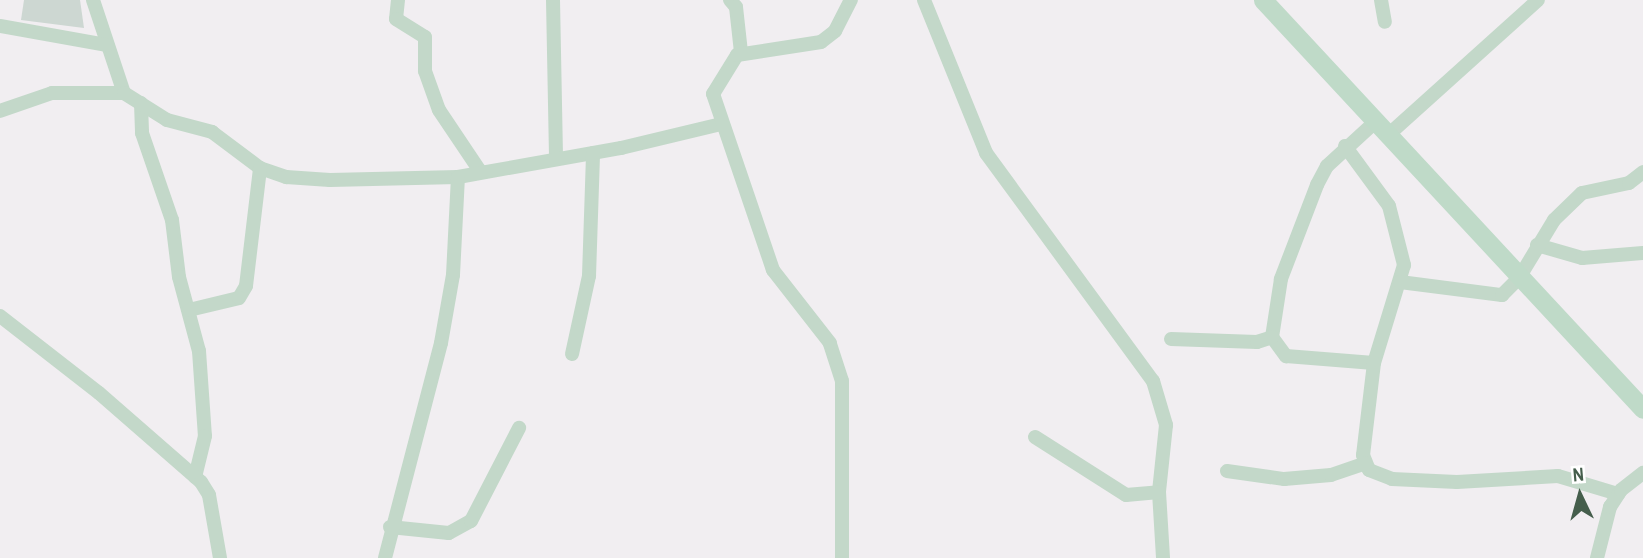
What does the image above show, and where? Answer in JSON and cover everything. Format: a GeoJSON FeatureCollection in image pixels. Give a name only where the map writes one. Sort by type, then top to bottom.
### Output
{"type":"FeatureCollection","features":[{"type":"Feature","properties":{"kind":"street"},"geometry":{"type":"LineString","coordinates":[[93,0],[124,93]]}},
{"type":"Feature","properties":{"kind":"street"},"geometry":{"type":"LineString","coordinates":[[398,0],[396,19],[425,37],[425,71],[439,110],[480,171]]}},
{"type":"Feature","properties":{"kind":"street"},"geometry":{"type":"LineString","coordinates":[[553,0],[556,158]]}},
{"type":"Feature","properties":{"kind":"street"},"geometry":{"type":"LineString","coordinates":[[730,0],[736,7],[741,52],[715,85],[713,93],[721,124],[773,270],[824,334],[842,381],[842,558]]}},
{"type":"Feature","properties":{"kind":"street"},"geometry":{"type":"LineString","coordinates":[[741,52],[792,50],[821,42],[835,31],[850,0]]}},
{"type":"Feature","properties":{"kind":"street"},"geometry":{"type":"LineString","coordinates":[[924,0],[986,153],[1153,381],[1166,425],[1159,492],[1163,558]]}},
{"type":"Feature","properties":{"kind":"street"},"geometry":{"type":"LineString","coordinates":[[1263,0],[1380,130],[1643,409]]}},
{"type":"Feature","properties":{"kind":"street"},"geometry":{"type":"LineString","coordinates":[[1381,0],[1385,22]]}},
{"type":"Feature","properties":{"kind":"street"},"geometry":{"type":"LineString","coordinates":[[1374,363],[1286,356],[1272,337],[1281,279],[1298,225],[1327,166],[1345,146],[1380,130],[1538,0]]}},
{"type":"Feature","properties":{"kind":"street"},"geometry":{"type":"LineString","coordinates":[[0,26],[107,46]]}},
{"type":"Feature","properties":{"kind":"street"},"geometry":{"type":"LineString","coordinates":[[0,111],[52,93],[124,93],[167,120],[212,132],[260,168],[286,177],[330,180],[458,177],[593,153],[721,124]]}},
{"type":"Feature","properties":{"kind":"street"},"geometry":{"type":"LineString","coordinates":[[141,103],[142,133],[172,220],[205,413],[205,446],[195,477]]}},
{"type":"Feature","properties":{"kind":"street"},"geometry":{"type":"LineString","coordinates":[[1345,146],[1389,206],[1402,251],[1400,282],[1374,363],[1364,463]]}},
{"type":"Feature","properties":{"kind":"street"},"geometry":{"type":"LineString","coordinates":[[572,354],[589,276],[593,153]]}},
{"type":"Feature","properties":{"kind":"street"},"geometry":{"type":"LineString","coordinates":[[189,310],[239,298],[246,286],[260,168]]}},
{"type":"Feature","properties":{"kind":"street"},"geometry":{"type":"LineString","coordinates":[[1400,282],[1499,295],[1519,278],[1554,220],[1582,193],[1629,183],[1643,172]]}},
{"type":"Feature","properties":{"kind":"street"},"geometry":{"type":"LineString","coordinates":[[385,558],[390,527],[441,343],[453,275],[458,177]]}},
{"type":"Feature","properties":{"kind":"street"},"geometry":{"type":"LineString","coordinates":[[1537,245],[1582,258],[1643,253]]}},
{"type":"Feature","properties":{"kind":"street"},"geometry":{"type":"LineString","coordinates":[[0,316],[100,393],[195,477],[209,495],[220,558]]}},
{"type":"Feature","properties":{"kind":"street"},"geometry":{"type":"LineString","coordinates":[[1171,340],[1257,342],[1272,337]]}},
{"type":"Feature","properties":{"kind":"street"},"geometry":{"type":"LineString","coordinates":[[390,527],[449,533],[471,521],[519,428]]}},
{"type":"Feature","properties":{"kind":"street"},"geometry":{"type":"LineString","coordinates":[[1035,437],[1126,495],[1159,492]]}},
{"type":"Feature","properties":{"kind":"street"},"geometry":{"type":"LineString","coordinates":[[1227,471],[1284,480],[1352,471],[1364,463]]}},
{"type":"Feature","properties":{"kind":"street"},"geometry":{"type":"LineString","coordinates":[[1364,463],[1381,477],[1392,479],[1457,482],[1558,476],[1618,494]]}},
{"type":"Feature","properties":{"kind":"street"},"geometry":{"type":"LineString","coordinates":[[1597,558],[1610,507],[1618,494],[1643,473]]}},
{"type":"Feature","properties":{"kind":"building"},"geometry":{"type":"Polygon","coordinates":[[[24,0],[80,0],[84,28],[21,20],[24,0]]]}}]}
